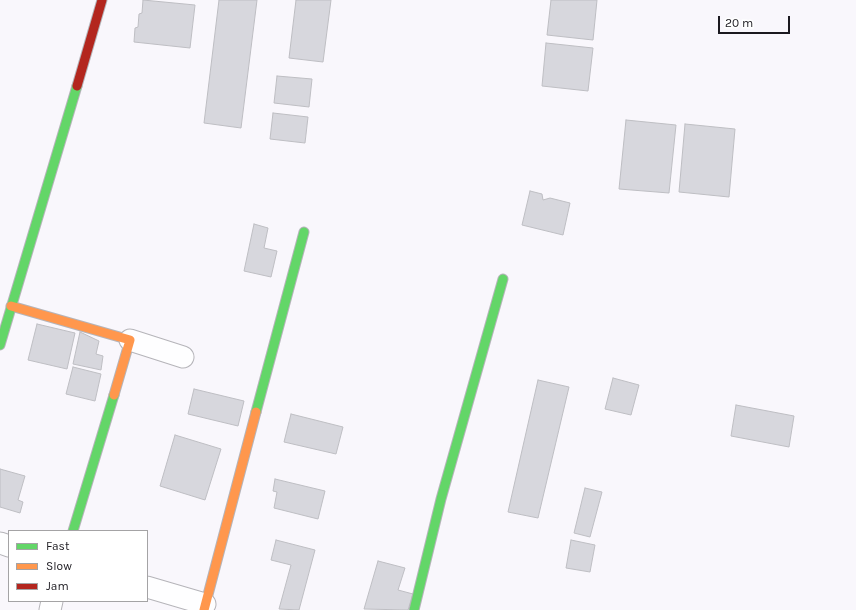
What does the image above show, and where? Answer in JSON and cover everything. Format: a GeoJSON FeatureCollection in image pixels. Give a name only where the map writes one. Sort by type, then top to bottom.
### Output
{"type":"FeatureCollection","features":[{"type":"Feature","properties":{"kind":"street"},"geometry":{"type":"LineString","coordinates":[[0,345],[102,0]]}},
{"type":"Feature","properties":{"kind":"street"},"geometry":{"type":"LineString","coordinates":[[148,588],[204,607],[304,232]]}},
{"type":"Feature","properties":{"kind":"street"},"geometry":{"type":"LineString","coordinates":[[414,610],[441,499],[503,279]]}},
{"type":"Feature","properties":{"kind":"street"},"geometry":{"type":"LineString","coordinates":[[11,306],[130,340],[183,357]]}},
{"type":"Feature","properties":{"kind":"street"},"geometry":{"type":"LineString","coordinates":[[73,530],[130,340]]}},
{"type":"Feature","properties":{"kind":"building"},"geometry":{"type":"Polygon","coordinates":[[[143,0],[195,5],[190,48],[134,42],[135,28],[138,27],[139,14],[142,13],[143,0]]]}},
{"type":"Feature","properties":{"kind":"building"},"geometry":{"type":"Polygon","coordinates":[[[219,0],[257,0],[241,128],[204,123],[219,0]]]}},
{"type":"Feature","properties":{"kind":"building"},"geometry":{"type":"Polygon","coordinates":[[[296,0],[331,0],[323,62],[289,58],[296,0]]]}},
{"type":"Feature","properties":{"kind":"building"},"geometry":{"type":"Polygon","coordinates":[[[551,0],[597,0],[593,40],[547,35],[551,0]]]}},
{"type":"Feature","properties":{"kind":"building"},"geometry":{"type":"Polygon","coordinates":[[[546,43],[593,48],[588,91],[542,86],[546,43]]]}},
{"type":"Feature","properties":{"kind":"building"},"geometry":{"type":"Polygon","coordinates":[[[277,76],[312,79],[309,107],[274,103],[277,76]]]}},
{"type":"Feature","properties":{"kind":"building"},"geometry":{"type":"Polygon","coordinates":[[[273,113],[308,117],[305,143],[270,139],[273,113]]]}},
{"type":"Feature","properties":{"kind":"building"},"geometry":{"type":"Polygon","coordinates":[[[626,120],[676,125],[669,193],[619,189],[626,120]]]}},
{"type":"Feature","properties":{"kind":"building"},"geometry":{"type":"Polygon","coordinates":[[[685,124],[735,129],[729,197],[679,192],[685,124]]]}},
{"type":"Feature","properties":{"kind":"building"},"geometry":{"type":"Polygon","coordinates":[[[530,191],[542,194],[543,200],[550,198],[570,203],[563,235],[522,225],[530,191]]]}},
{"type":"Feature","properties":{"kind":"building"},"geometry":{"type":"Polygon","coordinates":[[[254,224],[268,228],[264,248],[277,251],[271,277],[244,271],[254,224]]]}},
{"type":"Feature","properties":{"kind":"building"},"geometry":{"type":"Polygon","coordinates":[[[37,324],[75,333],[67,369],[28,360],[37,324]]]}},
{"type":"Feature","properties":{"kind":"building"},"geometry":{"type":"Polygon","coordinates":[[[80,332],[99,341],[96,354],[103,356],[101,370],[73,364],[80,332]]]}},
{"type":"Feature","properties":{"kind":"building"},"geometry":{"type":"Polygon","coordinates":[[[73,367],[101,374],[95,401],[66,394],[73,367]]]}},
{"type":"Feature","properties":{"kind":"building"},"geometry":{"type":"Polygon","coordinates":[[[613,378],[639,385],[631,415],[605,409],[613,378]]]}},
{"type":"Feature","properties":{"kind":"building"},"geometry":{"type":"Polygon","coordinates":[[[538,380],[569,387],[538,518],[508,512],[538,380]]]}},
{"type":"Feature","properties":{"kind":"building"},"geometry":{"type":"Polygon","coordinates":[[[194,389],[244,401],[238,426],[188,414],[194,389]]]}},
{"type":"Feature","properties":{"kind":"building"},"geometry":{"type":"Polygon","coordinates":[[[736,405],[794,416],[789,447],[731,436],[736,405]]]}},
{"type":"Feature","properties":{"kind":"building"},"geometry":{"type":"Polygon","coordinates":[[[291,414],[343,427],[336,454],[284,442],[291,414]]]}},
{"type":"Feature","properties":{"kind":"building"},"geometry":{"type":"Polygon","coordinates":[[[175,435],[221,449],[205,500],[160,486],[175,435]]]}},
{"type":"Feature","properties":{"kind":"building"},"geometry":{"type":"Polygon","coordinates":[[[0,469],[25,476],[18,500],[23,502],[20,513],[0,507],[0,469]]]}},
{"type":"Feature","properties":{"kind":"building"},"geometry":{"type":"Polygon","coordinates":[[[275,479],[325,491],[318,519],[274,508],[277,492],[273,491],[275,479]]]}},
{"type":"Feature","properties":{"kind":"building"},"geometry":{"type":"Polygon","coordinates":[[[585,488],[602,492],[590,537],[574,533],[585,488]]]}},
{"type":"Feature","properties":{"kind":"building"},"geometry":{"type":"Polygon","coordinates":[[[276,540],[315,550],[299,610],[279,609],[291,565],[271,560],[276,540]]]}},
{"type":"Feature","properties":{"kind":"building"},"geometry":{"type":"Polygon","coordinates":[[[571,540],[595,545],[590,572],[566,568],[571,540]]]}},
{"type":"Feature","properties":{"kind":"building"},"geometry":{"type":"Polygon","coordinates":[[[378,561],[405,568],[398,590],[413,594],[408,610],[364,609],[378,561]]]}},
{"type":"Feature","properties":{"kind":"traffic: fast"},"geometry":{"type":"LineString","coordinates":[[0,345],[77,86]]}},
{"type":"Feature","properties":{"kind":"traffic: fast"},"geometry":{"type":"LineString","coordinates":[[256,412],[304,232]]}},
{"type":"Feature","properties":{"kind":"traffic: fast"},"geometry":{"type":"LineString","coordinates":[[414,610],[441,499],[503,279]]}},
{"type":"Feature","properties":{"kind":"traffic: fast"},"geometry":{"type":"LineString","coordinates":[[73,530],[114,395]]}},
{"type":"Feature","properties":{"kind":"traffic: slow"},"geometry":{"type":"LineString","coordinates":[[11,306],[130,340],[114,395]]}},
{"type":"Feature","properties":{"kind":"traffic: slow"},"geometry":{"type":"LineString","coordinates":[[204,610],[256,412]]}},
{"type":"Feature","properties":{"kind":"traffic: jam"},"geometry":{"type":"LineString","coordinates":[[77,86],[102,0]]}}]}
